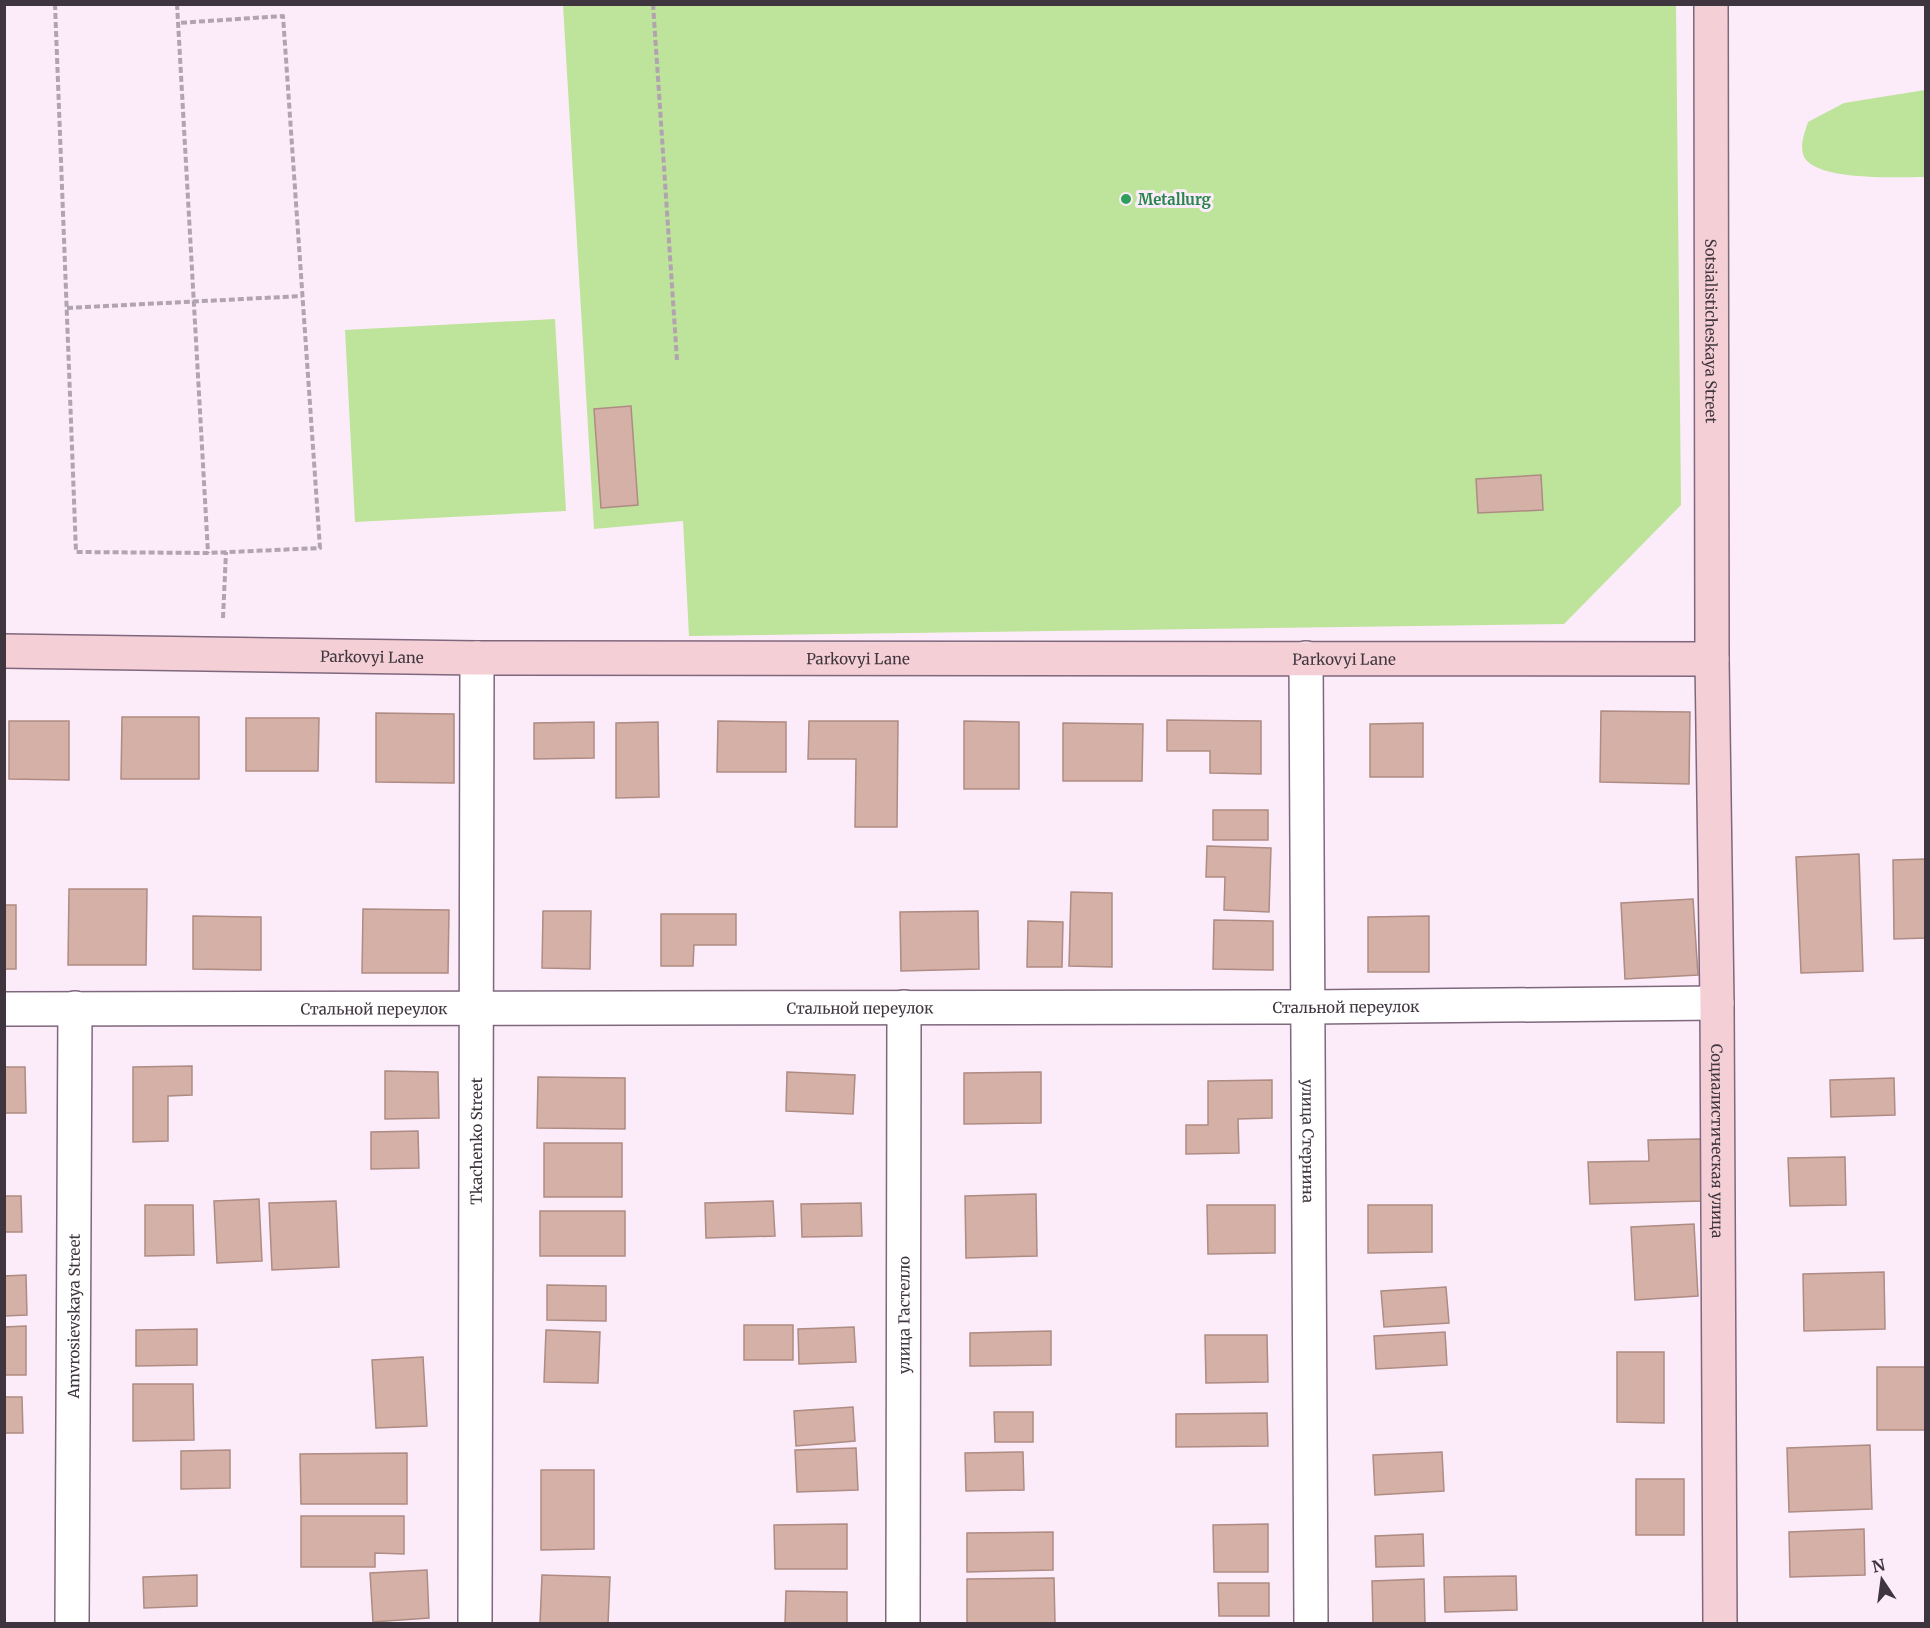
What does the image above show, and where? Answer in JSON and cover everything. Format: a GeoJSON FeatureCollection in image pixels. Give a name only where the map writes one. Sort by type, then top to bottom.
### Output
{"type":"FeatureCollection","features":[{"type":"Feature","properties":{"kind":"street","name":"Sotsialisticheskaya Street"},"geometry":{"type":"LineString","coordinates":[[1711,4],[1712,658]]}},
{"type":"Feature","properties":{"kind":"street","name":"Parkovyi Lane"},"geometry":{"type":"LineString","coordinates":[[4,651],[477,658],[1712,658]]}},
{"type":"Feature","properties":{"kind":"street","name":"Tkachenko Street"},"geometry":{"type":"LineString","coordinates":[[475,1623],[477,658]]}},
{"type":"Feature","properties":{"kind":"street","name":"улица Стернина"},"geometry":{"type":"LineString","coordinates":[[1306,658],[1311,1623]]}},
{"type":"Feature","properties":{"kind":"street","name":"Социалистическая улица"},"geometry":{"type":"LineString","coordinates":[[1712,658],[1717,1003],[1720,1623]]}},
{"type":"Feature","properties":{"kind":"street","name":"Стальной переулок"},"geometry":{"type":"LineString","coordinates":[[4,1009],[1308,1007],[1717,1003]]}},
{"type":"Feature","properties":{"kind":"street","name":"улица Гастелло"},"geometry":{"type":"LineString","coordinates":[[903,1623],[904,1007]]}},
{"type":"Feature","properties":{"kind":"street","name":"Amvrosievskaya Street"},"geometry":{"type":"LineString","coordinates":[[72,1623],[75,1008]]}},
{"type":"Feature","properties":{"kind":"path"},"geometry":{"type":"LineString","coordinates":[[56,4],[76,552],[208,553],[320,548],[284,16],[178,23]]}},
{"type":"Feature","properties":{"kind":"path"},"geometry":{"type":"LineString","coordinates":[[177,4],[208,553]]}},
{"type":"Feature","properties":{"kind":"path"},"geometry":{"type":"LineString","coordinates":[[653,4],[677,360]]}},
{"type":"Feature","properties":{"kind":"path"},"geometry":{"type":"LineString","coordinates":[[67,308],[302,296]]}},
{"type":"Feature","properties":{"kind":"path"},"geometry":{"type":"LineString","coordinates":[[222,654],[226,552]]}},
{"type":"Feature","properties":{"kind":"green space","name":"Metallurg"},"geometry":{"type":"Polygon","coordinates":[[[563,5],[1676,5],[1681,505],[1564,624],[689,636],[683,521],[594,529],[563,5]]]}},
{"type":"Feature","properties":{"kind":"green space"},"geometry":{"type":"Polygon","coordinates":[[[1925,90],[1925,177],[1838,174],[1809,163],[1803,154],[1802,142],[1808,122],[1844,103],[1925,90]]]}},
{"type":"Feature","properties":{"kind":"green space"},"geometry":{"type":"Polygon","coordinates":[[[555,319],[566,511],[355,522],[345,330],[555,319]]]}},
{"type":"Feature","properties":{"kind":"building"},"geometry":{"type":"Polygon","coordinates":[[[631,406],[638,505],[601,508],[594,409],[631,406]]]}},
{"type":"Feature","properties":{"kind":"building"},"geometry":{"type":"Polygon","coordinates":[[[1541,475],[1543,510],[1478,513],[1476,479],[1541,475]]]}},
{"type":"Feature","properties":{"kind":"building"},"geometry":{"type":"Polygon","coordinates":[[[1601,711],[1690,712],[1689,784],[1600,782],[1601,711]]]}},
{"type":"Feature","properties":{"kind":"building"},"geometry":{"type":"Polygon","coordinates":[[[376,713],[454,714],[454,783],[376,782],[376,713]]]}},
{"type":"Feature","properties":{"kind":"building"},"geometry":{"type":"Polygon","coordinates":[[[122,717],[199,717],[199,779],[121,779],[122,717]]]}},
{"type":"Feature","properties":{"kind":"building"},"geometry":{"type":"Polygon","coordinates":[[[246,718],[319,718],[318,771],[246,771],[246,718]]]}},
{"type":"Feature","properties":{"kind":"building"},"geometry":{"type":"Polygon","coordinates":[[[1167,720],[1261,721],[1261,774],[1210,773],[1210,751],[1167,751],[1167,720]]]}},
{"type":"Feature","properties":{"kind":"building"},"geometry":{"type":"Polygon","coordinates":[[[9,721],[69,721],[69,780],[9,779],[9,721]]]}},
{"type":"Feature","properties":{"kind":"building"},"geometry":{"type":"Polygon","coordinates":[[[718,721],[786,722],[786,772],[717,772],[718,721]]]}},
{"type":"Feature","properties":{"kind":"building"},"geometry":{"type":"Polygon","coordinates":[[[809,721],[898,721],[897,827],[855,827],[856,759],[808,759],[809,721]]]}},
{"type":"Feature","properties":{"kind":"building"},"geometry":{"type":"Polygon","coordinates":[[[964,721],[1019,722],[1019,789],[964,789],[964,721]]]}},
{"type":"Feature","properties":{"kind":"building"},"geometry":{"type":"Polygon","coordinates":[[[594,722],[594,758],[534,759],[534,723],[594,722]]]}},
{"type":"Feature","properties":{"kind":"building"},"geometry":{"type":"Polygon","coordinates":[[[658,722],[659,797],[616,798],[616,723],[658,722]]]}},
{"type":"Feature","properties":{"kind":"building"},"geometry":{"type":"Polygon","coordinates":[[[1063,723],[1143,724],[1142,781],[1063,781],[1063,723]]]}},
{"type":"Feature","properties":{"kind":"building"},"geometry":{"type":"Polygon","coordinates":[[[1423,723],[1423,777],[1370,777],[1370,724],[1423,723]]]}},
{"type":"Feature","properties":{"kind":"building"},"geometry":{"type":"Polygon","coordinates":[[[1213,810],[1268,810],[1268,840],[1213,840],[1213,810]]]}},
{"type":"Feature","properties":{"kind":"building"},"geometry":{"type":"Polygon","coordinates":[[[1207,846],[1271,848],[1269,912],[1224,910],[1225,877],[1206,877],[1207,846]]]}},
{"type":"Feature","properties":{"kind":"building"},"geometry":{"type":"Polygon","coordinates":[[[1859,854],[1863,971],[1801,973],[1796,857],[1859,854]]]}},
{"type":"Feature","properties":{"kind":"building"},"geometry":{"type":"Polygon","coordinates":[[[1926,859],[1926,938],[1894,939],[1893,860],[1926,859]]]}},
{"type":"Feature","properties":{"kind":"building"},"geometry":{"type":"Polygon","coordinates":[[[69,889],[147,889],[146,965],[68,965],[69,889]]]}},
{"type":"Feature","properties":{"kind":"building"},"geometry":{"type":"Polygon","coordinates":[[[1071,892],[1112,893],[1112,967],[1069,966],[1071,892]]]}},
{"type":"Feature","properties":{"kind":"building"},"geometry":{"type":"Polygon","coordinates":[[[1693,899],[1698,975],[1625,979],[1621,903],[1693,899]]]}},
{"type":"Feature","properties":{"kind":"building"},"geometry":{"type":"Polygon","coordinates":[[[4,905],[16,905],[16,969],[4,969],[4,905]]]}},
{"type":"Feature","properties":{"kind":"building"},"geometry":{"type":"Polygon","coordinates":[[[363,909],[449,910],[448,973],[362,973],[363,909]]]}},
{"type":"Feature","properties":{"kind":"building"},"geometry":{"type":"Polygon","coordinates":[[[543,911],[591,911],[590,969],[542,968],[543,911]]]}},
{"type":"Feature","properties":{"kind":"building"},"geometry":{"type":"Polygon","coordinates":[[[978,911],[979,969],[901,971],[900,912],[978,911]]]}},
{"type":"Feature","properties":{"kind":"building"},"geometry":{"type":"Polygon","coordinates":[[[661,914],[736,914],[736,945],[694,945],[693,966],[661,966],[661,914]]]}},
{"type":"Feature","properties":{"kind":"building"},"geometry":{"type":"Polygon","coordinates":[[[193,916],[261,917],[261,970],[193,969],[193,916]]]}},
{"type":"Feature","properties":{"kind":"building"},"geometry":{"type":"Polygon","coordinates":[[[1429,916],[1429,972],[1368,972],[1368,917],[1429,916]]]}},
{"type":"Feature","properties":{"kind":"building"},"geometry":{"type":"Polygon","coordinates":[[[1214,920],[1273,921],[1273,970],[1213,969],[1214,920]]]}},
{"type":"Feature","properties":{"kind":"building"},"geometry":{"type":"Polygon","coordinates":[[[1028,921],[1063,922],[1062,967],[1027,967],[1028,921]]]}},
{"type":"Feature","properties":{"kind":"building"},"geometry":{"type":"Polygon","coordinates":[[[192,1066],[192,1095],[168,1096],[168,1141],[133,1142],[133,1067],[192,1066]]]}},
{"type":"Feature","properties":{"kind":"building"},"geometry":{"type":"Polygon","coordinates":[[[4,1067],[25,1067],[26,1113],[4,1113],[4,1067]]]}},
{"type":"Feature","properties":{"kind":"building"},"geometry":{"type":"Polygon","coordinates":[[[385,1071],[438,1072],[439,1118],[385,1119],[385,1071]]]}},
{"type":"Feature","properties":{"kind":"building"},"geometry":{"type":"Polygon","coordinates":[[[787,1072],[855,1075],[853,1114],[786,1111],[787,1072]]]}},
{"type":"Feature","properties":{"kind":"building"},"geometry":{"type":"Polygon","coordinates":[[[1041,1072],[1041,1123],[964,1124],[964,1073],[1041,1072]]]}},
{"type":"Feature","properties":{"kind":"building"},"geometry":{"type":"Polygon","coordinates":[[[538,1077],[625,1078],[625,1129],[537,1128],[538,1077]]]}},
{"type":"Feature","properties":{"kind":"building"},"geometry":{"type":"Polygon","coordinates":[[[1894,1078],[1895,1115],[1831,1117],[1830,1080],[1894,1078]]]}},
{"type":"Feature","properties":{"kind":"building"},"geometry":{"type":"Polygon","coordinates":[[[1272,1080],[1272,1118],[1238,1119],[1239,1153],[1186,1154],[1186,1125],[1208,1125],[1208,1081],[1272,1080]]]}},
{"type":"Feature","properties":{"kind":"building"},"geometry":{"type":"Polygon","coordinates":[[[418,1131],[419,1168],[371,1169],[371,1132],[418,1131]]]}},
{"type":"Feature","properties":{"kind":"building"},"geometry":{"type":"Polygon","coordinates":[[[1701,1139],[1702,1201],[1590,1204],[1588,1162],[1649,1161],[1648,1140],[1701,1139]]]}},
{"type":"Feature","properties":{"kind":"building"},"geometry":{"type":"Polygon","coordinates":[[[544,1143],[622,1143],[622,1197],[544,1197],[544,1143]]]}},
{"type":"Feature","properties":{"kind":"building"},"geometry":{"type":"Polygon","coordinates":[[[1845,1157],[1846,1205],[1790,1206],[1788,1158],[1845,1157]]]}},
{"type":"Feature","properties":{"kind":"building"},"geometry":{"type":"Polygon","coordinates":[[[1036,1194],[1037,1256],[966,1258],[965,1196],[1036,1194]]]}},
{"type":"Feature","properties":{"kind":"building"},"geometry":{"type":"Polygon","coordinates":[[[4,1196],[21,1196],[22,1232],[4,1232],[4,1196]]]}},
{"type":"Feature","properties":{"kind":"building"},"geometry":{"type":"Polygon","coordinates":[[[259,1199],[262,1261],[217,1263],[214,1201],[259,1199]]]}},
{"type":"Feature","properties":{"kind":"building"},"geometry":{"type":"Polygon","coordinates":[[[336,1201],[339,1267],[272,1270],[269,1203],[336,1201]]]}},
{"type":"Feature","properties":{"kind":"building"},"geometry":{"type":"Polygon","coordinates":[[[773,1201],[775,1236],[706,1238],[705,1203],[773,1201]]]}},
{"type":"Feature","properties":{"kind":"building"},"geometry":{"type":"Polygon","coordinates":[[[861,1203],[862,1236],[802,1237],[801,1204],[861,1203]]]}},
{"type":"Feature","properties":{"kind":"building"},"geometry":{"type":"Polygon","coordinates":[[[145,1205],[193,1205],[194,1255],[145,1256],[145,1205]]]}},
{"type":"Feature","properties":{"kind":"building"},"geometry":{"type":"Polygon","coordinates":[[[1207,1205],[1275,1205],[1275,1253],[1208,1254],[1207,1205]]]}},
{"type":"Feature","properties":{"kind":"building"},"geometry":{"type":"Polygon","coordinates":[[[1368,1205],[1432,1205],[1432,1252],[1368,1253],[1368,1205]]]}},
{"type":"Feature","properties":{"kind":"building"},"geometry":{"type":"Polygon","coordinates":[[[540,1211],[625,1211],[625,1256],[540,1256],[540,1211]]]}},
{"type":"Feature","properties":{"kind":"building"},"geometry":{"type":"Polygon","coordinates":[[[1694,1224],[1698,1296],[1635,1300],[1631,1227],[1694,1224]]]}},
{"type":"Feature","properties":{"kind":"building"},"geometry":{"type":"Polygon","coordinates":[[[1884,1272],[1885,1329],[1804,1331],[1803,1274],[1884,1272]]]}},
{"type":"Feature","properties":{"kind":"building"},"geometry":{"type":"Polygon","coordinates":[[[26,1275],[27,1315],[4,1316],[4,1276],[26,1275]]]}},
{"type":"Feature","properties":{"kind":"building"},"geometry":{"type":"Polygon","coordinates":[[[547,1285],[606,1286],[606,1321],[547,1320],[547,1285]]]}},
{"type":"Feature","properties":{"kind":"building"},"geometry":{"type":"Polygon","coordinates":[[[1446,1287],[1449,1323],[1384,1327],[1381,1291],[1446,1287]]]}},
{"type":"Feature","properties":{"kind":"building"},"geometry":{"type":"Polygon","coordinates":[[[744,1325],[793,1325],[793,1360],[744,1360],[744,1325]]]}},
{"type":"Feature","properties":{"kind":"building"},"geometry":{"type":"Polygon","coordinates":[[[26,1326],[26,1375],[4,1375],[4,1327],[26,1326]]]}},
{"type":"Feature","properties":{"kind":"building"},"geometry":{"type":"Polygon","coordinates":[[[854,1327],[856,1362],[799,1364],[798,1329],[854,1327]]]}},
{"type":"Feature","properties":{"kind":"building"},"geometry":{"type":"Polygon","coordinates":[[[197,1329],[197,1365],[136,1366],[136,1330],[197,1329]]]}},
{"type":"Feature","properties":{"kind":"building"},"geometry":{"type":"Polygon","coordinates":[[[546,1330],[600,1332],[598,1383],[544,1382],[546,1330]]]}},
{"type":"Feature","properties":{"kind":"building"},"geometry":{"type":"Polygon","coordinates":[[[1051,1331],[1051,1365],[970,1366],[970,1333],[1051,1331]]]}},
{"type":"Feature","properties":{"kind":"building"},"geometry":{"type":"Polygon","coordinates":[[[1445,1332],[1447,1365],[1376,1369],[1374,1336],[1445,1332]]]}},
{"type":"Feature","properties":{"kind":"building"},"geometry":{"type":"Polygon","coordinates":[[[1205,1335],[1267,1335],[1268,1382],[1206,1383],[1205,1335]]]}},
{"type":"Feature","properties":{"kind":"building"},"geometry":{"type":"Polygon","coordinates":[[[1617,1352],[1664,1352],[1664,1423],[1617,1422],[1617,1352]]]}},
{"type":"Feature","properties":{"kind":"building"},"geometry":{"type":"Polygon","coordinates":[[[423,1357],[427,1426],[376,1428],[372,1360],[423,1357]]]}},
{"type":"Feature","properties":{"kind":"building"},"geometry":{"type":"Polygon","coordinates":[[[1877,1367],[1926,1367],[1926,1430],[1877,1430],[1877,1367]]]}},
{"type":"Feature","properties":{"kind":"building"},"geometry":{"type":"Polygon","coordinates":[[[133,1384],[193,1384],[194,1440],[133,1441],[133,1384]]]}},
{"type":"Feature","properties":{"kind":"building"},"geometry":{"type":"Polygon","coordinates":[[[4,1397],[22,1397],[23,1433],[4,1433],[4,1397]]]}},
{"type":"Feature","properties":{"kind":"building"},"geometry":{"type":"Polygon","coordinates":[[[853,1407],[855,1441],[796,1446],[794,1411],[853,1407]]]}},
{"type":"Feature","properties":{"kind":"building"},"geometry":{"type":"Polygon","coordinates":[[[994,1412],[1033,1412],[1033,1442],[995,1442],[994,1412]]]}},
{"type":"Feature","properties":{"kind":"building"},"geometry":{"type":"Polygon","coordinates":[[[1267,1413],[1268,1446],[1176,1447],[1176,1414],[1267,1413]]]}},
{"type":"Feature","properties":{"kind":"building"},"geometry":{"type":"Polygon","coordinates":[[[1870,1445],[1872,1509],[1789,1512],[1787,1448],[1870,1445]]]}},
{"type":"Feature","properties":{"kind":"building"},"geometry":{"type":"Polygon","coordinates":[[[856,1448],[858,1490],[797,1492],[795,1450],[856,1448]]]}},
{"type":"Feature","properties":{"kind":"building"},"geometry":{"type":"Polygon","coordinates":[[[230,1450],[230,1488],[181,1489],[181,1451],[230,1450]]]}},
{"type":"Feature","properties":{"kind":"building"},"geometry":{"type":"Polygon","coordinates":[[[1023,1452],[1024,1490],[966,1491],[965,1453],[1023,1452]]]}},
{"type":"Feature","properties":{"kind":"building"},"geometry":{"type":"Polygon","coordinates":[[[1442,1452],[1444,1491],[1375,1495],[1373,1455],[1442,1452]]]}},
{"type":"Feature","properties":{"kind":"building"},"geometry":{"type":"Polygon","coordinates":[[[407,1453],[407,1504],[301,1504],[300,1454],[407,1453]]]}},
{"type":"Feature","properties":{"kind":"building"},"geometry":{"type":"Polygon","coordinates":[[[541,1470],[594,1470],[594,1549],[541,1550],[541,1470]]]}},
{"type":"Feature","properties":{"kind":"building"},"geometry":{"type":"Polygon","coordinates":[[[1636,1479],[1684,1479],[1684,1535],[1636,1535],[1636,1479]]]}},
{"type":"Feature","properties":{"kind":"building"},"geometry":{"type":"Polygon","coordinates":[[[301,1516],[404,1516],[404,1554],[375,1553],[375,1567],[301,1567],[301,1516]]]}},
{"type":"Feature","properties":{"kind":"building"},"geometry":{"type":"Polygon","coordinates":[[[847,1524],[847,1569],[775,1569],[774,1525],[847,1524]]]}},
{"type":"Feature","properties":{"kind":"building"},"geometry":{"type":"Polygon","coordinates":[[[1268,1524],[1268,1572],[1214,1572],[1213,1525],[1268,1524]]]}},
{"type":"Feature","properties":{"kind":"building"},"geometry":{"type":"Polygon","coordinates":[[[1864,1529],[1865,1575],[1790,1577],[1789,1532],[1864,1529]]]}},
{"type":"Feature","properties":{"kind":"building"},"geometry":{"type":"Polygon","coordinates":[[[1053,1532],[1053,1570],[967,1572],[967,1533],[1053,1532]]]}},
{"type":"Feature","properties":{"kind":"building"},"geometry":{"type":"Polygon","coordinates":[[[1423,1534],[1424,1566],[1376,1567],[1375,1536],[1423,1534]]]}},
{"type":"Feature","properties":{"kind":"building"},"geometry":{"type":"Polygon","coordinates":[[[427,1570],[429,1618],[373,1622],[370,1573],[427,1570]]]}},
{"type":"Feature","properties":{"kind":"building"},"geometry":{"type":"Polygon","coordinates":[[[197,1575],[197,1606],[144,1608],[143,1577],[197,1575]]]}},
{"type":"Feature","properties":{"kind":"building"},"geometry":{"type":"Polygon","coordinates":[[[542,1575],[610,1577],[608,1624],[540,1623],[542,1575]]]}},
{"type":"Feature","properties":{"kind":"building"},"geometry":{"type":"Polygon","coordinates":[[[1516,1576],[1517,1610],[1445,1612],[1444,1577],[1516,1576]]]}},
{"type":"Feature","properties":{"kind":"building"},"geometry":{"type":"Polygon","coordinates":[[[1054,1578],[1055,1624],[967,1624],[967,1579],[1054,1578]]]}},
{"type":"Feature","properties":{"kind":"building"},"geometry":{"type":"Polygon","coordinates":[[[1424,1579],[1425,1624],[1373,1624],[1372,1581],[1424,1579]]]}},
{"type":"Feature","properties":{"kind":"building"},"geometry":{"type":"Polygon","coordinates":[[[1218,1583],[1269,1583],[1269,1616],[1219,1616],[1218,1583]]]}},
{"type":"Feature","properties":{"kind":"building"},"geometry":{"type":"Polygon","coordinates":[[[786,1591],[847,1592],[847,1624],[785,1624],[786,1591]]]}},
{"type":"Feature","properties":{"kind":"place","name":"Metallurg"},"geometry":{"type":"Point","coordinates":[1126,199]}}]}
